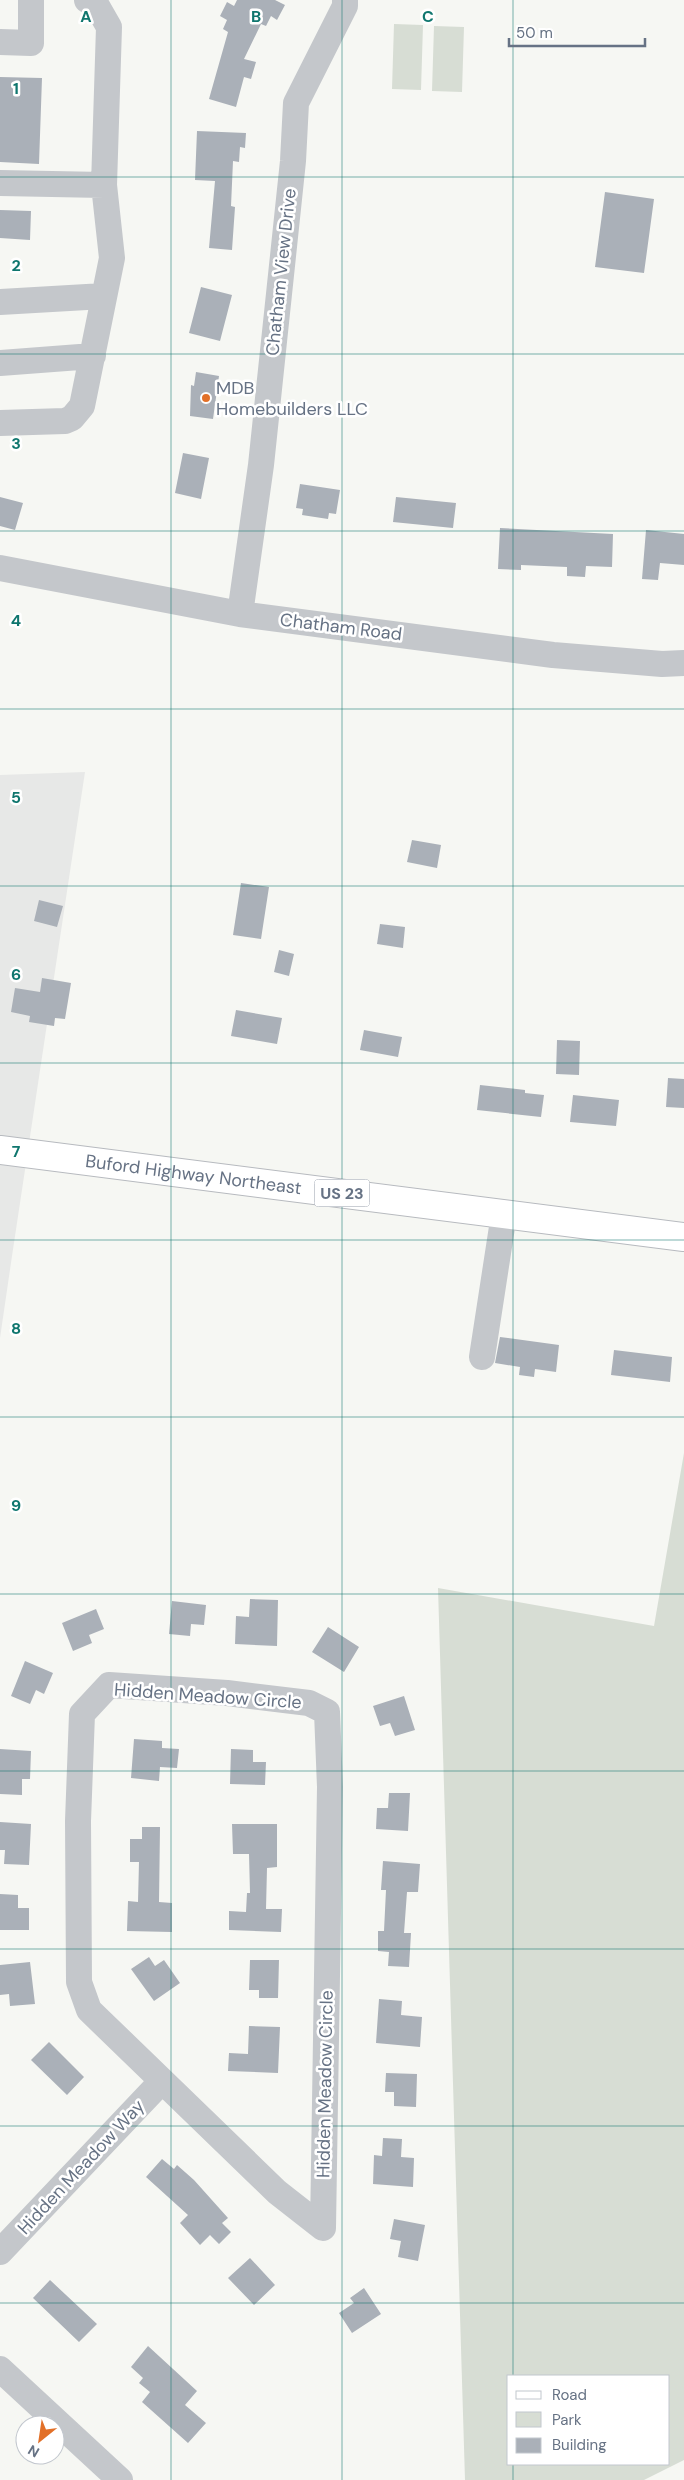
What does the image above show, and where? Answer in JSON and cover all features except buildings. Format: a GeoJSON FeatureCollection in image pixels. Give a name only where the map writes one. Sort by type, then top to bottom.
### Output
{"type":"FeatureCollection","features":[{"type":"Feature","properties":{"kind":"main road","name":"Buford Highway Northeast"},"geometry":{"type":"LineString","coordinates":[[0,1150],[684,1237]]}},
{"type":"Feature","properties":{"kind":"street"},"geometry":{"type":"LineString","coordinates":[[0,42],[31,43],[31,0]]}},
{"type":"Feature","properties":{"kind":"street"},"geometry":{"type":"LineString","coordinates":[[0,423],[65,421],[72,418],[82,406],[93,356],[112,258],[105,208],[104,185],[109,27],[97,6],[87,0]]}},
{"type":"Feature","properties":{"kind":"street","name":"Chatham View Drive"},"geometry":{"type":"LineString","coordinates":[[240,614],[262,455],[293,161],[296,103],[345,6],[345,0]]}},
{"type":"Feature","properties":{"kind":"street"},"geometry":{"type":"LineString","coordinates":[[0,183],[104,185]]}},
{"type":"Feature","properties":{"kind":"street"},"geometry":{"type":"LineString","coordinates":[[0,302],[104,296]]}},
{"type":"Feature","properties":{"kind":"street"},"geometry":{"type":"LineString","coordinates":[[0,363],[93,356]]}},
{"type":"Feature","properties":{"kind":"street","name":"Chatham Road"},"geometry":{"type":"LineString","coordinates":[[0,568],[240,614],[553,655],[662,664],[684,663]]}},
{"type":"Feature","properties":{"kind":"street"},"geometry":{"type":"LineString","coordinates":[[482,1357],[504,1214]]}},
{"type":"Feature","properties":{"kind":"street","name":"Hidden Meadow Circle"},"geometry":{"type":"LineString","coordinates":[[109,1685],[227,1693],[309,1703],[326,1712],[330,1787],[323,2228],[277,2192],[162,2082],[89,2010],[79,1982],[78,1821],[82,1714],[109,1685]]}},
{"type":"Feature","properties":{"kind":"street","name":"Hidden Meadow Way"},"geometry":{"type":"LineString","coordinates":[[0,2252],[162,2082]]}},
{"type":"Feature","properties":{"kind":"street"},"geometry":{"type":"LineString","coordinates":[[0,2369],[120,2480]]}},
{"type":"Feature","properties":{"kind":"shaded area"},"geometry":{"type":"Polygon","coordinates":[[[85,772],[12,1256],[0,1338],[0,775],[85,772]]]}},
{"type":"Feature","properties":{"kind":"green space"},"geometry":{"type":"Polygon","coordinates":[[[394,24],[423,25],[421,90],[392,89],[394,24]]]}},
{"type":"Feature","properties":{"kind":"green space"},"geometry":{"type":"Polygon","coordinates":[[[434,26],[464,27],[462,92],[432,91],[434,26]]]}},
{"type":"Feature","properties":{"kind":"green space"},"geometry":{"type":"Polygon","coordinates":[[[684,1453],[684,2460],[644,2480],[465,2480],[438,1588],[654,1626],[684,1453]]]}},
{"type":"Feature","properties":{"kind":"place","name":"MDB Homebuilders LLC"},"geometry":{"type":"Point","coordinates":[206,398]}}]}
